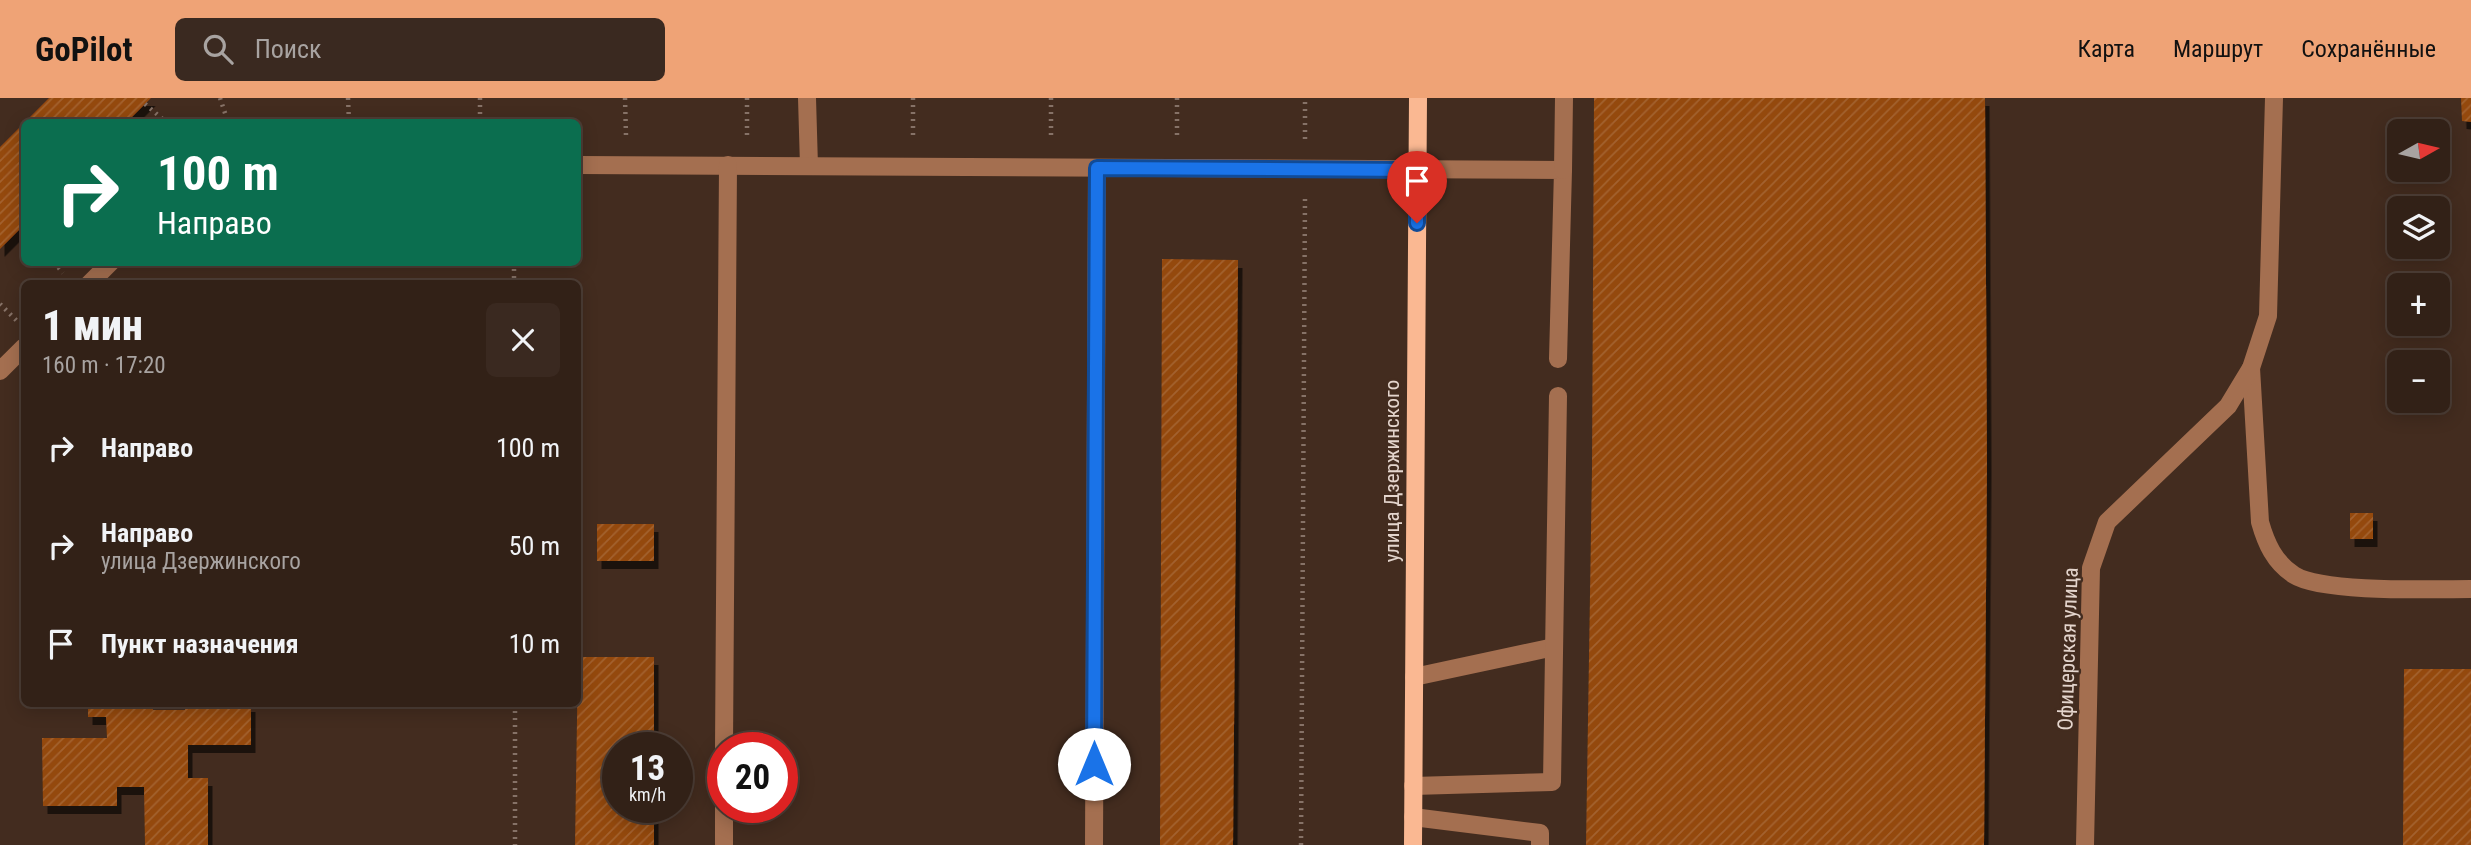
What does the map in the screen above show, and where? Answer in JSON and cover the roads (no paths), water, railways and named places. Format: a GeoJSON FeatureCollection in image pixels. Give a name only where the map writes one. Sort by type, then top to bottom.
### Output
{"type":"FeatureCollection","features":[{"type":"Feature","properties":{"kind":"main road","name":"улица Дзержинского"},"geometry":{"type":"LineString","coordinates":[[1413,845],[1418,98]]}},
{"type":"Feature","properties":{"kind":"street"},"geometry":{"type":"LineString","coordinates":[[807,98],[809,166]]}},
{"type":"Feature","properties":{"kind":"street"},"geometry":{"type":"LineString","coordinates":[[1558,359],[1564,98]]}},
{"type":"Feature","properties":{"kind":"street","name":"Офицерская улица"},"geometry":{"type":"LineString","coordinates":[[2085,845],[2091,568],[2107,522],[2228,406],[2251,368],[2268,316],[2274,98]]}},
{"type":"Feature","properties":{"kind":"street"},"geometry":{"type":"LineString","coordinates":[[581,165],[1563,170]]}},
{"type":"Feature","properties":{"kind":"street"},"geometry":{"type":"LineString","coordinates":[[724,732],[728,165]]}},
{"type":"Feature","properties":{"kind":"street"},"geometry":{"type":"LineString","coordinates":[[1094,845],[1097,168]]}},
{"type":"Feature","properties":{"kind":"street"},"geometry":{"type":"LineString","coordinates":[[93,280],[107,266]]}},
{"type":"Feature","properties":{"kind":"street"},"geometry":{"type":"LineString","coordinates":[[0,371],[21,350]]}},
{"type":"Feature","properties":{"kind":"street"},"geometry":{"type":"LineString","coordinates":[[2251,368],[2260,522],[2266,543],[2280,563],[2296,576],[2321,583],[2385,588],[2471,589]]}},
{"type":"Feature","properties":{"kind":"street"},"geometry":{"type":"LineString","coordinates":[[1413,786],[1552,782],[1559,396]]}},
{"type":"Feature","properties":{"kind":"street"},"geometry":{"type":"LineString","coordinates":[[1414,677],[1554,647]]}},
{"type":"Feature","properties":{"kind":"street"},"geometry":{"type":"LineString","coordinates":[[1413,817],[1540,833],[1540,845]]}},
{"type":"Feature","properties":{"kind":"street"},"geometry":{"type":"LineString","coordinates":[[724,823],[724,845]]}}]}
